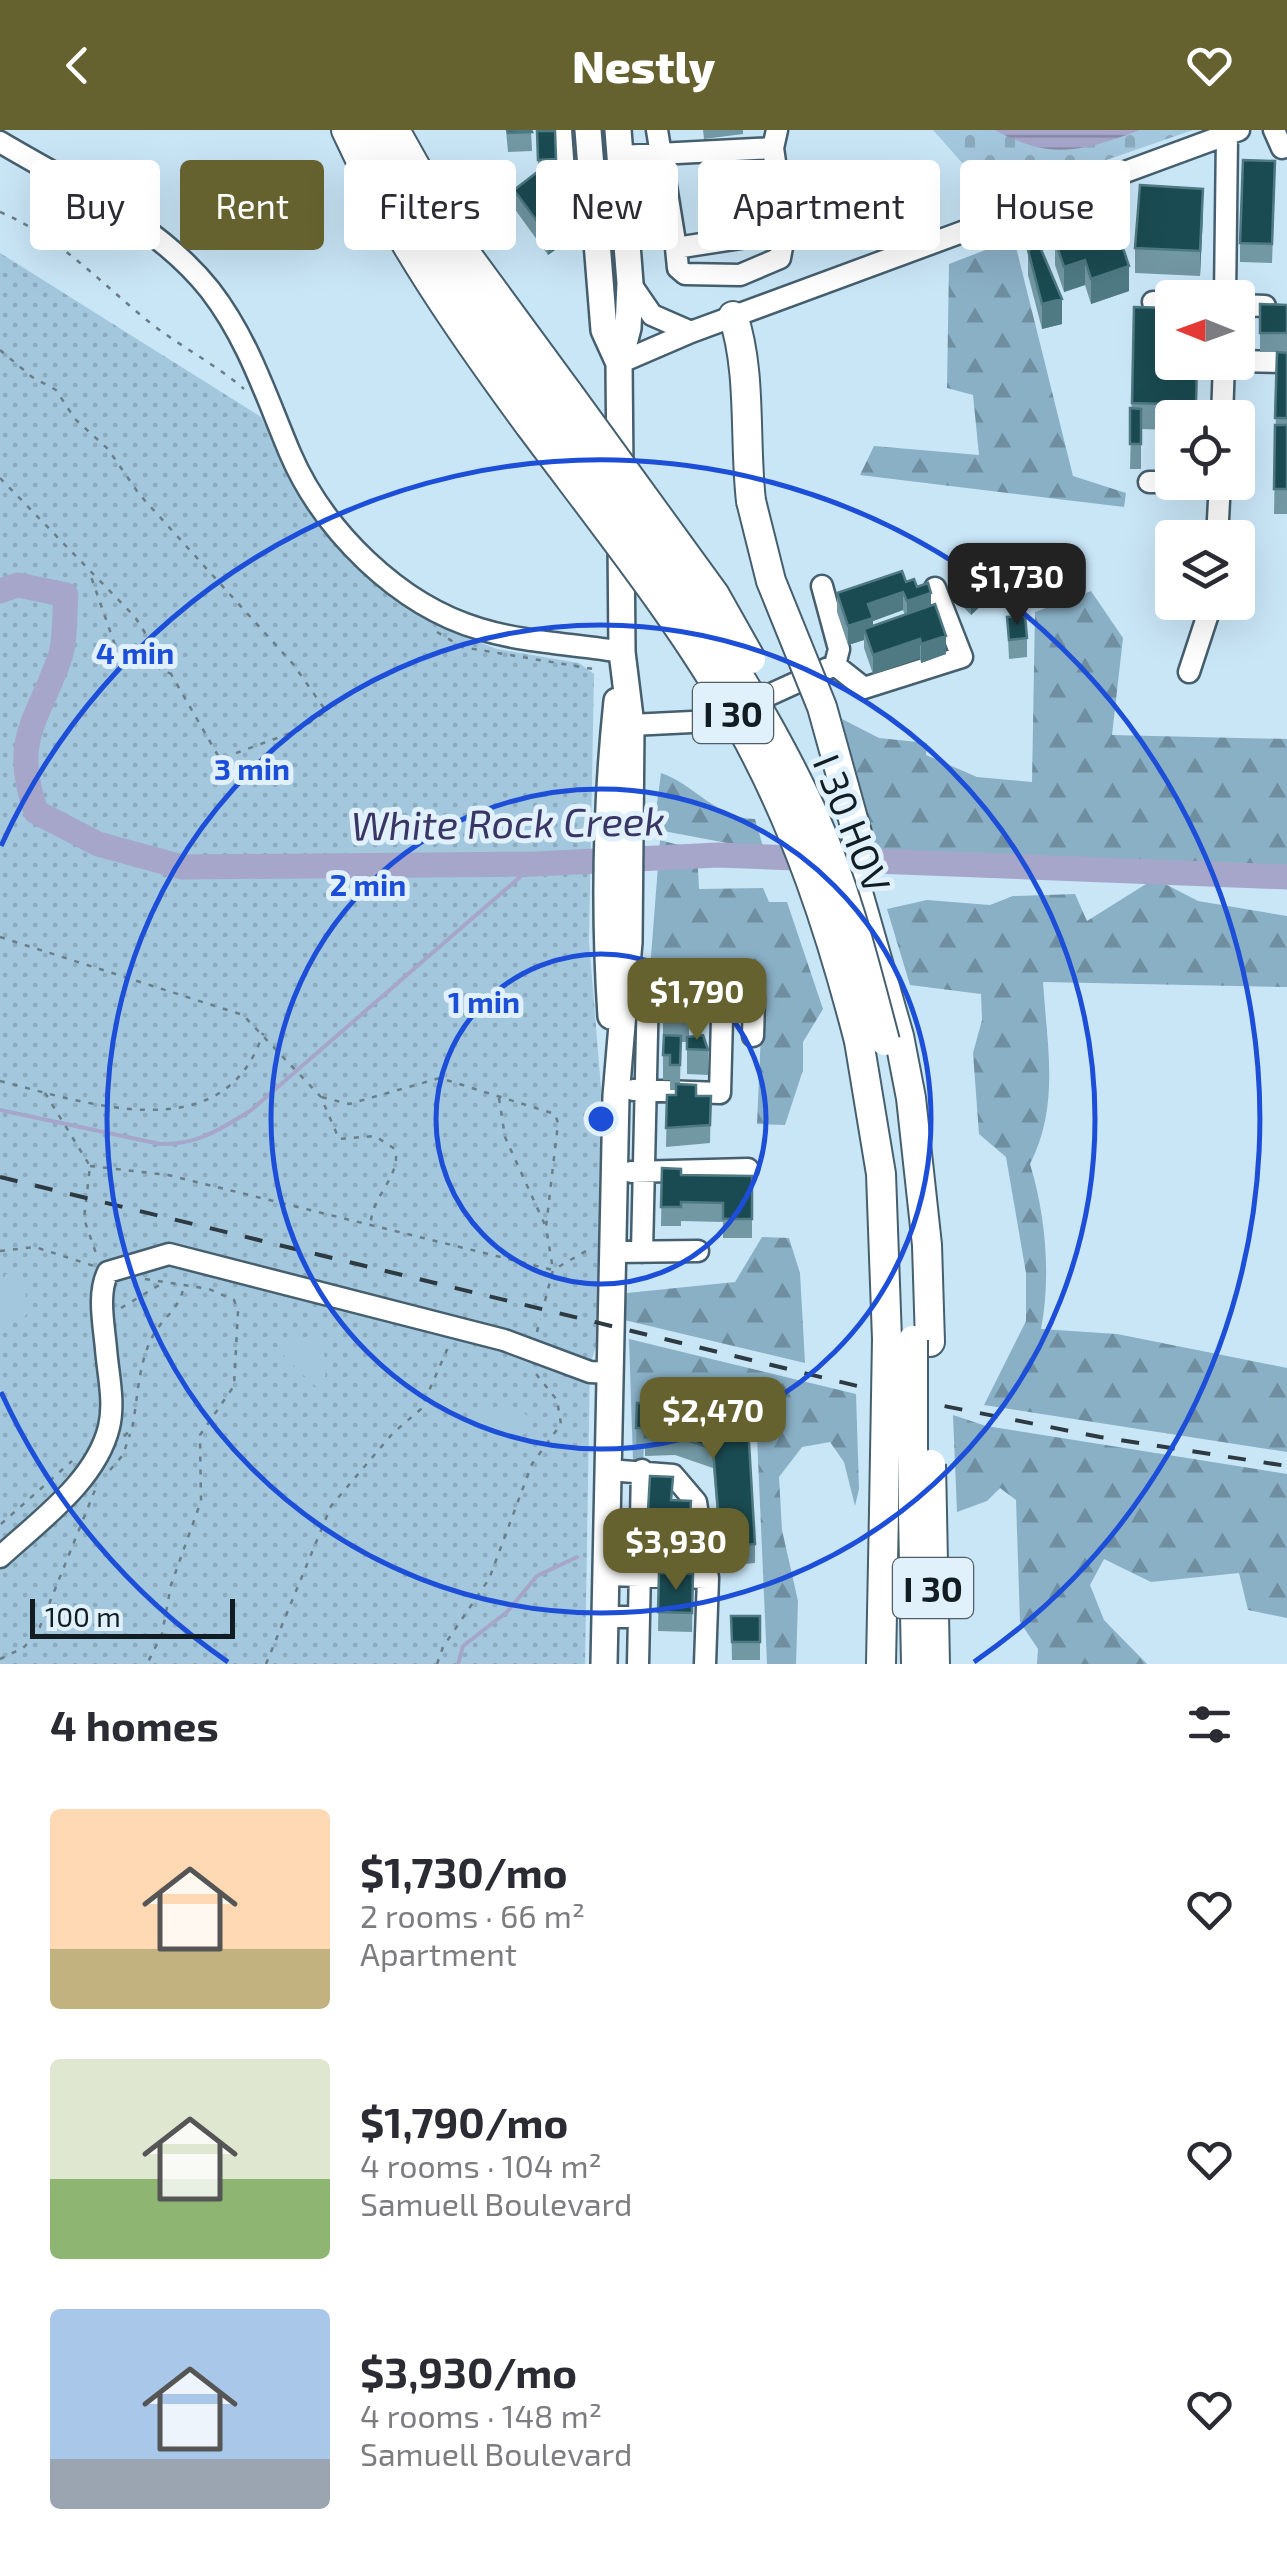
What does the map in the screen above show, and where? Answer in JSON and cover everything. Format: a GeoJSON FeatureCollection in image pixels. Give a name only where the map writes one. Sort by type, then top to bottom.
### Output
{"type":"FeatureCollection","features":[{"type":"Feature","properties":{"kind":"highway","name":"I 30"},"geometry":{"type":"LineString","coordinates":[[346,130],[372,188],[423,276],[550,409],[716,594],[802,757],[855,882],[881,1039],[881,1174],[910,1340],[910,1512],[882,1605],[881,1664]]}},
{"type":"Feature","properties":{"kind":"highway"},"geometry":{"type":"LineString","coordinates":[[372,130],[441,257],[550,409]]}},
{"type":"Feature","properties":{"kind":"highway","name":"I 30"},"geometry":{"type":"LineString","coordinates":[[395,130],[410,160]]}},
{"type":"Feature","properties":{"kind":"highway"},"geometry":{"type":"LineString","coordinates":[[414,130],[421,160]]}},
{"type":"Feature","properties":{"kind":"highway","name":"I 30"},"geometry":{"type":"LineString","coordinates":[[462,250],[550,409],[742,728],[881,1039],[921,1170],[910,1340],[910,1512],[930,1664]]}},
{"type":"Feature","properties":{"kind":"highway"},"geometry":{"type":"LineString","coordinates":[[743,313],[751,502],[771,581],[832,740],[857,833],[855,882]]}},
{"type":"Feature","properties":{"kind":"highway"},"geometry":{"type":"LineString","coordinates":[[873,1664],[882,1605]]}},
{"type":"Feature","properties":{"kind":"main road"},"geometry":{"type":"LineString","coordinates":[[588,130],[590,160]]}},
{"type":"Feature","properties":{"kind":"main road"},"geometry":{"type":"LineString","coordinates":[[604,1664],[622,652],[619,363],[628,328],[630,283],[618,130]]}},
{"type":"Feature","properties":{"kind":"main road"},"geometry":{"type":"LineString","coordinates":[[597,250],[604,330],[619,363]]}},
{"type":"Feature","properties":{"kind":"main road"},"geometry":{"type":"LineString","coordinates":[[620,784],[631,725],[622,652]]}},
{"type":"Feature","properties":{"kind":"main road"},"geometry":{"type":"LineString","coordinates":[[616,1092],[637,988],[618,941]]}},
{"type":"Feature","properties":{"kind":"street"},"geometry":{"type":"LineString","coordinates":[[561,130],[563,160]]}},
{"type":"Feature","properties":{"kind":"street"},"geometry":{"type":"LineString","coordinates":[[657,130],[661,160]]}},
{"type":"Feature","properties":{"kind":"street"},"geometry":{"type":"LineString","coordinates":[[1274,130],[1282,148],[1287,146]]}},
{"type":"Feature","properties":{"kind":"street"},"geometry":{"type":"LineString","coordinates":[[619,363],[691,332],[1233,132],[1227,280]]}},
{"type":"Feature","properties":{"kind":"street"},"geometry":{"type":"LineString","coordinates":[[620,156],[775,139]]}},
{"type":"Feature","properties":{"kind":"street"},"geometry":{"type":"LineString","coordinates":[[0,142],[140,226],[179,257],[209,289],[242,335],[292,457],[310,490],[332,523],[383,573],[413,596],[475,628],[622,652]]}},
{"type":"Feature","properties":{"kind":"street"},"geometry":{"type":"LineString","coordinates":[[676,250],[678,268],[685,274],[740,274],[780,258],[781,250]]}},
{"type":"Feature","properties":{"kind":"street"},"geometry":{"type":"LineString","coordinates":[[740,274],[743,313]]}},
{"type":"Feature","properties":{"kind":"street"},"geometry":{"type":"LineString","coordinates":[[630,283],[652,316],[691,332]]}},
{"type":"Feature","properties":{"kind":"street"},"geometry":{"type":"LineString","coordinates":[[1255,306],[1265,306]]}},
{"type":"Feature","properties":{"kind":"street"},"geometry":{"type":"LineString","coordinates":[[1255,361],[1287,362]]}},
{"type":"Feature","properties":{"kind":"street"},"geometry":{"type":"LineString","coordinates":[[1149,482],[1155,482]]}},
{"type":"Feature","properties":{"kind":"street"},"geometry":{"type":"LineString","coordinates":[[822,586],[839,649],[835,665]]}},
{"type":"Feature","properties":{"kind":"street"},"geometry":{"type":"LineString","coordinates":[[835,665],[864,688],[962,656],[935,588]]}},
{"type":"Feature","properties":{"kind":"street"},"geometry":{"type":"LineString","coordinates":[[1190,672],[1206,620]]}},
{"type":"Feature","properties":{"kind":"street"},"geometry":{"type":"LineString","coordinates":[[631,725],[712,721],[835,665]]}},
{"type":"Feature","properties":{"kind":"street"},"geometry":{"type":"LineString","coordinates":[[642,1252],[643,1090],[637,988],[742,994],[754,999],[753,1036]]}},
{"type":"Feature","properties":{"kind":"street"},"geometry":{"type":"LineString","coordinates":[[616,1092],[720,1094],[722,1018]]}},
{"type":"Feature","properties":{"kind":"street"},"geometry":{"type":"LineString","coordinates":[[614,1172],[748,1169]]}},
{"type":"Feature","properties":{"kind":"street"},"geometry":{"type":"LineString","coordinates":[[613,1244],[642,1252],[698,1251]]}},
{"type":"Feature","properties":{"kind":"street"},"geometry":{"type":"LineString","coordinates":[[0,1556],[64,1499],[102,1445],[112,1406],[104,1321],[108,1272],[169,1254],[457,1328],[590,1372],[610,1373]]}},
{"type":"Feature","properties":{"kind":"street"},"geometry":{"type":"LineString","coordinates":[[608,1470],[674,1474],[696,1502],[708,1578],[704,1664]]}},
{"type":"Feature","properties":{"kind":"street"},"geometry":{"type":"LineString","coordinates":[[638,1664],[642,1470]]}},
{"type":"Feature","properties":{"kind":"street"},"geometry":{"type":"LineString","coordinates":[[606,1575],[708,1578]]}},
{"type":"Feature","properties":{"kind":"street"},"geometry":{"type":"LineString","coordinates":[[605,1616],[639,1617]]}},
{"type":"Feature","properties":{"kind":"path"},"geometry":{"type":"LineString","coordinates":[[0,350],[32,377],[56,390],[75,419],[108,449],[139,494],[293,664],[326,712],[299,730],[220,759],[135,617],[0,478]]}},
{"type":"Feature","properties":{"kind":"path"},"geometry":{"type":"LineString","coordinates":[[89,571],[116,645],[171,674]]}},
{"type":"Feature","properties":{"kind":"path"},"geometry":{"type":"LineString","coordinates":[[0,937],[243,1015],[315,1090],[339,1139],[374,1136],[395,1149],[395,1165],[376,1201],[371,1223]]}},
{"type":"Feature","properties":{"kind":"path"},"geometry":{"type":"LineString","coordinates":[[0,1081],[147,1112],[189,1107],[238,1079],[253,1058],[263,1032]]}},
{"type":"Feature","properties":{"kind":"path"},"geometry":{"type":"LineString","coordinates":[[321,1098],[349,1104],[433,1078],[558,1118],[546,1227]]}},
{"type":"Feature","properties":{"kind":"path"},"geometry":{"type":"LineString","coordinates":[[44,1092],[90,1166],[84,1218],[94,1253],[108,1272]]}},
{"type":"Feature","properties":{"kind":"path"},"geometry":{"type":"LineString","coordinates":[[499,1096],[505,1137],[546,1227],[553,1270],[545,1302]]}},
{"type":"Feature","properties":{"kind":"path"},"geometry":{"type":"LineString","coordinates":[[90,1166],[168,1175],[553,1270],[613,1244]]}},
{"type":"Feature","properties":{"kind":"path"},"geometry":{"type":"LineString","coordinates":[[0,1251],[35,1247],[108,1272]]}},
{"type":"Feature","properties":{"kind":"path"},"geometry":{"type":"LineString","coordinates":[[140,1278],[223,1293],[237,1305],[234,1386],[200,1435],[200,1502],[171,1586],[162,1634],[147,1664]]}},
{"type":"Feature","properties":{"kind":"path"},"geometry":{"type":"LineString","coordinates":[[104,1321],[146,1290],[163,1283]]}},
{"type":"Feature","properties":{"kind":"path"},"geometry":{"type":"LineString","coordinates":[[1,1524],[73,1460],[131,1433],[152,1338],[176,1311],[185,1286]]}},
{"type":"Feature","properties":{"kind":"path"},"geometry":{"type":"LineString","coordinates":[[266,1664],[331,1506],[393,1433],[421,1409],[457,1328]]}},
{"type":"Feature","properties":{"kind":"path"},"geometry":{"type":"LineString","coordinates":[[437,1664],[442,1647],[488,1579],[532,1464],[561,1424],[558,1400],[531,1366],[532,1350]]}},
{"type":"Feature","properties":{"kind":"path"},"geometry":{"type":"LineString","coordinates":[[0,1659],[23,1648],[38,1634],[98,1479]]}},
{"type":"Feature","properties":{"kind":"green space"},"geometry":{"type":"Polygon","coordinates":[[[933,130],[1193,130],[1106,160],[960,161],[933,130]]]}},
{"type":"Feature","properties":{"kind":"green space"},"geometry":{"type":"Polygon","coordinates":[[[985,250],[1017,250],[1073,476],[1126,493],[1124,507],[860,475],[874,446],[979,455],[973,395],[947,388],[949,264],[985,250]]]}},
{"type":"Feature","properties":{"kind":"green space"},"geometry":{"type":"Polygon","coordinates":[[[0,253],[261,417],[314,520],[380,589],[454,633],[497,649],[579,663],[594,674],[589,941],[601,1088],[597,1343],[590,1365],[585,1664],[0,1664],[0,253]]]}},
{"type":"Feature","properties":{"kind":"green space"},"geometry":{"type":"Polygon","coordinates":[[[1091,591],[1123,638],[1112,735],[1287,739],[1287,865],[874,850],[842,719],[879,738],[927,743],[926,755],[977,777],[1032,782],[1035,612],[1091,591]]]}},
{"type":"Feature","properties":{"kind":"green space"},"geometry":{"type":"Polygon","coordinates":[[[661,773],[729,813],[755,819],[764,850],[658,830],[655,819],[661,773]]]}},
{"type":"Feature","properties":{"kind":"green space"},"geometry":{"type":"Polygon","coordinates":[[[660,840],[697,850],[699,889],[763,888],[769,902],[787,902],[823,1009],[803,1042],[803,1070],[785,1125],[757,1124],[763,987],[650,969],[660,840]]]}},
{"type":"Feature","properties":{"kind":"green space"},"geometry":{"type":"Polygon","coordinates":[[[1146,884],[1165,884],[1198,901],[1287,916],[1287,987],[1043,982],[1048,1097],[1045,1120],[1030,1164],[1045,1246],[1046,1289],[1041,1329],[1117,1334],[1287,1368],[1287,1452],[984,1405],[1026,1321],[1026,1273],[1006,1157],[979,1134],[973,1053],[982,1020],[981,994],[910,985],[887,909],[927,900],[990,905],[1013,896],[1075,894],[1087,921],[1146,884]]]}},
{"type":"Feature","properties":{"kind":"green space"},"geometry":{"type":"Polygon","coordinates":[[[762,1237],[789,1238],[800,1273],[805,1363],[620,1319],[627,1293],[735,1282],[762,1237]]]}},
{"type":"Feature","properties":{"kind":"green space"},"geometry":{"type":"Polygon","coordinates":[[[6,1274],[19,1274],[25,1285],[27,1314],[20,1321],[0,1323],[0,1285],[6,1274]]]}},
{"type":"Feature","properties":{"kind":"green space"},"geometry":{"type":"Polygon","coordinates":[[[317,1336],[322,1346],[325,1380],[317,1387],[278,1349],[286,1339],[317,1336]]]}},
{"type":"Feature","properties":{"kind":"green space"},"geometry":{"type":"Polygon","coordinates":[[[629,1339],[856,1394],[859,1489],[855,1506],[844,1462],[830,1442],[802,1447],[779,1477],[782,1530],[798,1601],[796,1664],[767,1664],[757,1436],[647,1411],[643,1461],[633,1461],[629,1339]]]}},
{"type":"Feature","properties":{"kind":"green space"},"geometry":{"type":"Polygon","coordinates":[[[510,1404],[528,1416],[527,1433],[508,1438],[483,1431],[479,1418],[484,1409],[510,1404]]]}},
{"type":"Feature","properties":{"kind":"green space"},"geometry":{"type":"Polygon","coordinates":[[[953,1415],[986,1426],[1287,1474],[1287,1618],[1248,1610],[1239,1573],[1151,1582],[1104,1559],[1090,1585],[1104,1620],[1147,1664],[1037,1664],[1038,1649],[1020,1622],[1016,1500],[1000,1488],[987,1501],[957,1512],[953,1415]]]}},
{"type":"Feature","properties":{"kind":"shaded area"},"geometry":{"type":"Polygon","coordinates":[[[995,130],[1140,130],[1067,150],[1033,146],[995,130]]]}},
{"type":"Feature","properties":{"kind":"building"},"geometry":{"type":"Polygon","coordinates":[[[537,131],[555,131],[556,159],[538,160],[537,131]]]}},
{"type":"Feature","properties":{"kind":"building"},"geometry":{"type":"Polygon","coordinates":[[[1243,160],[1275,161],[1272,244],[1240,243],[1243,160]]]}},
{"type":"Feature","properties":{"kind":"building"},"geometry":{"type":"Polygon","coordinates":[[[536,173],[536,220],[516,193],[516,188],[536,173]]]}},
{"type":"Feature","properties":{"kind":"building"},"geometry":{"type":"Polygon","coordinates":[[[1140,185],[1203,189],[1200,251],[1135,248],[1140,185]]]}},
{"type":"Feature","properties":{"kind":"building"},"geometry":{"type":"Polygon","coordinates":[[[1028,250],[1041,250],[1062,299],[1042,304],[1028,250]]]}},
{"type":"Feature","properties":{"kind":"building"},"geometry":{"type":"Polygon","coordinates":[[[1058,250],[1124,250],[1129,266],[1091,279],[1085,260],[1064,267],[1058,250]]]}},
{"type":"Feature","properties":{"kind":"building"},"geometry":{"type":"Polygon","coordinates":[[[1260,304],[1287,305],[1287,333],[1260,333],[1260,304]]]}},
{"type":"Feature","properties":{"kind":"building"},"geometry":{"type":"Polygon","coordinates":[[[1134,307],[1155,308],[1155,380],[1197,380],[1196,400],[1132,403],[1134,307]]]}},
{"type":"Feature","properties":{"kind":"building"},"geometry":{"type":"Polygon","coordinates":[[[1277,352],[1287,353],[1287,418],[1275,418],[1277,352]]]}},
{"type":"Feature","properties":{"kind":"building"},"geometry":{"type":"Polygon","coordinates":[[[1130,408],[1141,409],[1141,444],[1130,444],[1130,408]]]}},
{"type":"Feature","properties":{"kind":"building"},"geometry":{"type":"Polygon","coordinates":[[[1275,425],[1287,425],[1287,489],[1274,489],[1275,425]]]}},
{"type":"Feature","properties":{"kind":"building"},"geometry":{"type":"Polygon","coordinates":[[[965,560],[972,567],[978,561],[992,576],[971,596],[950,574],[965,560]]]}},
{"type":"Feature","properties":{"kind":"building"},"geometry":{"type":"Polygon","coordinates":[[[902,571],[906,582],[914,579],[917,587],[928,583],[931,593],[907,601],[903,592],[868,604],[873,618],[848,626],[837,593],[902,571]]]}},
{"type":"Feature","properties":{"kind":"building"},"geometry":{"type":"Polygon","coordinates":[[[935,604],[946,636],[921,644],[920,639],[873,655],[864,629],[935,604]]]}},
{"type":"Feature","properties":{"kind":"building"},"geometry":{"type":"Polygon","coordinates":[[[1025,616],[1027,638],[1009,640],[1007,617],[1025,616]]]}},
{"type":"Feature","properties":{"kind":"building"},"geometry":{"type":"Polygon","coordinates":[[[670,975],[701,977],[700,1001],[683,1000],[683,1007],[689,1007],[689,1017],[663,1016],[670,975]]]}},
{"type":"Feature","properties":{"kind":"building"},"geometry":{"type":"Polygon","coordinates":[[[664,1035],[681,1036],[680,1065],[670,1065],[670,1055],[663,1055],[664,1035]]]}},
{"type":"Feature","properties":{"kind":"building"},"geometry":{"type":"Polygon","coordinates":[[[703,1035],[708,1050],[687,1049],[687,1037],[703,1035]]]}},
{"type":"Feature","properties":{"kind":"building"},"geometry":{"type":"Polygon","coordinates":[[[676,1084],[696,1085],[696,1096],[711,1096],[710,1125],[666,1128],[667,1095],[676,1095],[676,1084]]]}},
{"type":"Feature","properties":{"kind":"building"},"geometry":{"type":"Polygon","coordinates":[[[662,1168],[681,1169],[681,1175],[752,1176],[752,1219],[723,1219],[723,1203],[681,1202],[681,1207],[661,1207],[662,1168]]]}},
{"type":"Feature","properties":{"kind":"building"},"geometry":{"type":"Polygon","coordinates":[[[637,1403],[672,1403],[671,1409],[697,1413],[698,1405],[706,1407],[705,1413],[748,1426],[755,1544],[721,1547],[713,1449],[675,1436],[645,1437],[645,1428],[636,1428],[637,1403]]]}},
{"type":"Feature","properties":{"kind":"building"},"geometry":{"type":"Polygon","coordinates":[[[650,1476],[673,1477],[671,1500],[691,1501],[688,1547],[646,1545],[650,1476]]]}},
{"type":"Feature","properties":{"kind":"building"},"geometry":{"type":"Polygon","coordinates":[[[659,1573],[693,1574],[692,1613],[658,1612],[659,1573]]]}},
{"type":"Feature","properties":{"kind":"building"},"geometry":{"type":"Polygon","coordinates":[[[731,1616],[760,1616],[760,1642],[732,1642],[731,1616]]]}},
{"type":"Feature","properties":{"kind":"waterway","name":"White Rock Creek"},"geometry":{"type":"LineString","coordinates":[[0,591],[18,585],[66,595],[62,650],[27,748],[26,766],[36,812],[98,844],[182,867],[535,864],[718,855],[1287,877]]}},
{"type":"Feature","properties":{"kind":"waterway"},"geometry":{"type":"LineString","coordinates":[[0,1110],[160,1144],[207,1135],[250,1111],[535,864]]}},
{"type":"Feature","properties":{"kind":"waterway"},"geometry":{"type":"LineString","coordinates":[[458,1664],[463,1646],[507,1612],[537,1576],[577,1557]]}},
{"type":"Feature","properties":{"kind":"railway"},"geometry":{"type":"LineString","coordinates":[[0,1177],[919,1401],[1100,1437],[1287,1466]]}}]}
